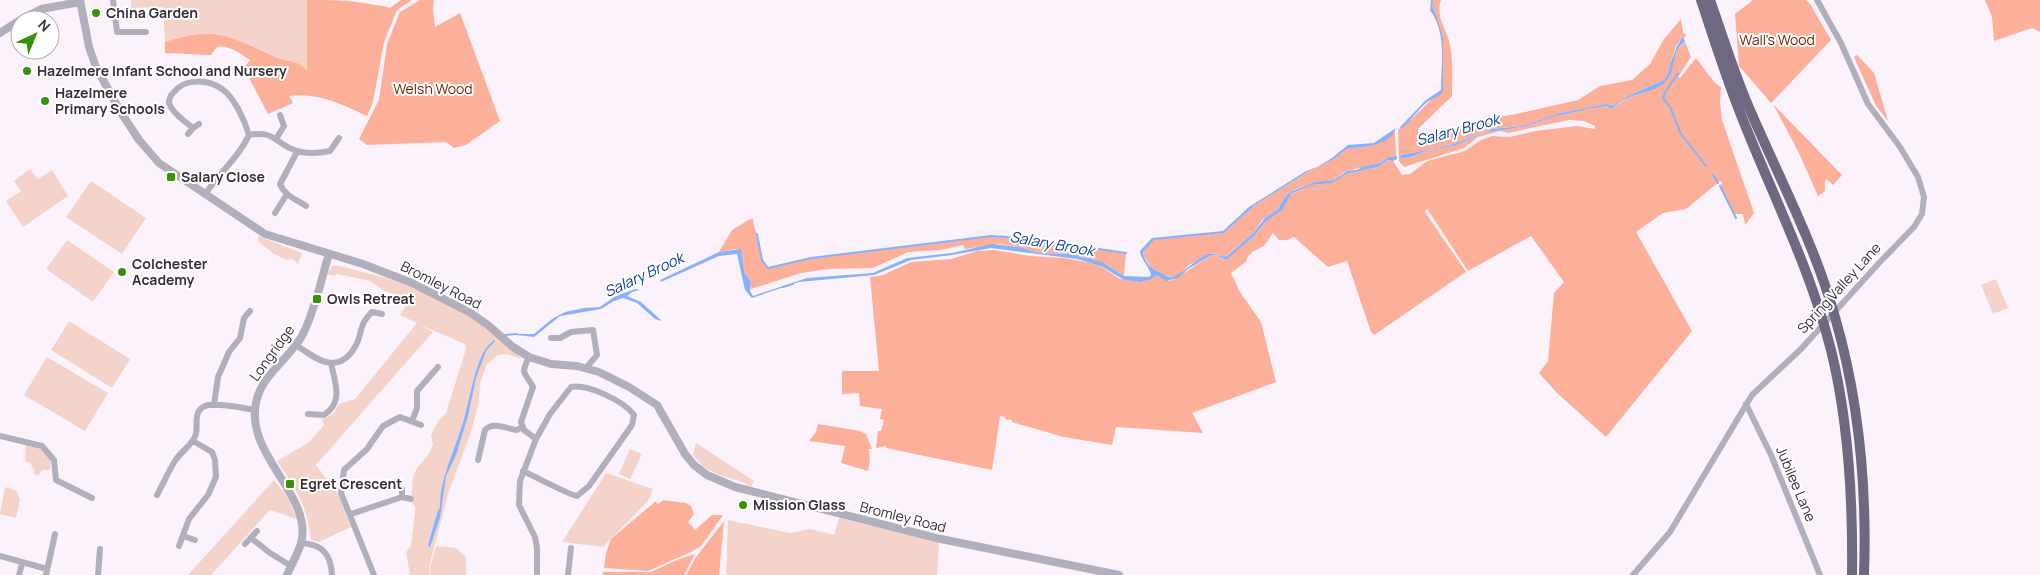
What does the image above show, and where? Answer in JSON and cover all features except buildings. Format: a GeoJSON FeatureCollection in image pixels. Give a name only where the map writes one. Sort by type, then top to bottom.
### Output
{"type":"FeatureCollection","features":[{"type":"Feature","properties":{"kind":"highway"},"geometry":{"type":"LineString","coordinates":[[1701,0],[1744,124],[1808,276],[1831,351],[1848,454],[1852,515],[1852,575]]}},
{"type":"Feature","properties":{"kind":"highway"},"geometry":{"type":"LineString","coordinates":[[1710,0],[1747,102],[1795,209],[1821,274],[1837,324],[1849,371],[1861,458],[1864,503],[1864,575]]}},
{"type":"Feature","properties":{"kind":"street"},"geometry":{"type":"LineString","coordinates":[[113,0],[117,32],[146,32]]}},
{"type":"Feature","properties":{"kind":"street","name":"Spring Valley Lane"},"geometry":{"type":"LineString","coordinates":[[1633,575],[1670,532],[1746,404],[1758,390],[1801,350],[1919,221],[1923,208],[1923,191],[1918,177],[1909,161],[1868,104],[1841,43],[1817,0]]}},
{"type":"Feature","properties":{"kind":"street"},"geometry":{"type":"LineString","coordinates":[[38,10],[80,1]]}},
{"type":"Feature","properties":{"kind":"street","name":"Bromley Road"},"geometry":{"type":"LineString","coordinates":[[80,1],[89,47],[96,66],[120,112],[153,158],[265,234],[384,271],[448,301],[482,320],[513,347],[529,357],[551,364],[586,368],[610,377],[652,401],[661,410],[689,460],[700,470],[719,481],[735,487],[936,538],[1120,575]]}},
{"type":"Feature","properties":{"kind":"street"},"geometry":{"type":"LineString","coordinates":[[188,134],[196,126],[172,109],[169,102],[170,96],[181,84],[202,82],[214,85],[227,92],[249,135]]}},
{"type":"Feature","properties":{"kind":"street"},"geometry":{"type":"LineString","coordinates":[[276,139],[284,126],[280,115]]}},
{"type":"Feature","properties":{"kind":"street"},"geometry":{"type":"LineString","coordinates":[[249,135],[269,134],[297,152],[315,153],[330,151],[339,138]]}},
{"type":"Feature","properties":{"kind":"street"},"geometry":{"type":"LineString","coordinates":[[205,195],[219,174],[233,162],[249,135]]}},
{"type":"Feature","properties":{"kind":"street"},"geometry":{"type":"LineString","coordinates":[[297,152],[280,184],[282,190],[306,206]]}},
{"type":"Feature","properties":{"kind":"street"},"geometry":{"type":"LineString","coordinates":[[275,213],[287,194]]}},
{"type":"Feature","properties":{"kind":"street","name":"Longridge"},"geometry":{"type":"LineString","coordinates":[[287,575],[301,543],[302,531],[297,507],[291,494],[270,463],[257,436],[255,410],[257,398],[270,373],[296,345],[306,326],[329,254]]}},
{"type":"Feature","properties":{"kind":"street"},"geometry":{"type":"LineString","coordinates":[[296,345],[323,363],[331,363],[344,358],[355,347],[364,320],[371,309],[382,314]]}},
{"type":"Feature","properties":{"kind":"street"},"geometry":{"type":"LineString","coordinates":[[214,405],[218,378],[229,352],[240,338],[244,318],[250,311]]}},
{"type":"Feature","properties":{"kind":"street"},"geometry":{"type":"LineString","coordinates":[[551,338],[560,338],[571,332],[592,330],[597,355],[586,368]]}},
{"type":"Feature","properties":{"kind":"street"},"geometry":{"type":"LineString","coordinates":[[529,357],[523,371],[533,387],[522,417],[522,426],[536,439]]}},
{"type":"Feature","properties":{"kind":"street"},"geometry":{"type":"LineString","coordinates":[[308,414],[324,415],[334,408],[337,401],[331,363]]}},
{"type":"Feature","properties":{"kind":"street"},"geometry":{"type":"LineString","coordinates":[[412,422],[417,408],[417,391],[438,367]]}},
{"type":"Feature","properties":{"kind":"street"},"geometry":{"type":"LineString","coordinates":[[523,471],[553,484],[569,495],[577,496],[589,486],[632,425],[634,415],[619,401],[581,386],[571,387],[550,414],[536,439],[523,471],[520,481],[519,505],[537,548],[537,575]]}},
{"type":"Feature","properties":{"kind":"street","name":"Jubilee Lane"},"geometry":{"type":"LineString","coordinates":[[1746,404],[1771,455],[1820,575]]}},
{"type":"Feature","properties":{"kind":"street"},"geometry":{"type":"LineString","coordinates":[[157,496],[176,459],[193,441],[196,434],[198,412],[205,406],[214,405],[255,410]]}},
{"type":"Feature","properties":{"kind":"street"},"geometry":{"type":"LineString","coordinates":[[374,575],[341,493],[344,470],[367,449],[383,426],[400,417],[421,425]]}},
{"type":"Feature","properties":{"kind":"street"},"geometry":{"type":"LineString","coordinates":[[478,460],[488,427],[494,425],[517,430],[522,426]]}},
{"type":"Feature","properties":{"kind":"street"},"geometry":{"type":"LineString","coordinates":[[0,436],[42,446],[54,460],[56,480],[92,498]]}},
{"type":"Feature","properties":{"kind":"street"},"geometry":{"type":"LineString","coordinates":[[179,546],[189,519],[208,495],[216,477],[216,460],[212,452],[193,441]]}},
{"type":"Feature","properties":{"kind":"street"},"geometry":{"type":"LineString","coordinates":[[402,489],[402,497]]}},
{"type":"Feature","properties":{"kind":"street"},"geometry":{"type":"LineString","coordinates":[[351,514],[402,497],[411,499]]}},
{"type":"Feature","properties":{"kind":"street"},"geometry":{"type":"LineString","coordinates":[[245,544],[257,531]]}},
{"type":"Feature","properties":{"kind":"street"},"geometry":{"type":"LineString","coordinates":[[0,556],[46,572],[55,534]]}},
{"type":"Feature","properties":{"kind":"street"},"geometry":{"type":"LineString","coordinates":[[183,536],[195,540]]}},
{"type":"Feature","properties":{"kind":"street"},"geometry":{"type":"LineString","coordinates":[[251,538],[270,554],[291,566]]}},
{"type":"Feature","properties":{"kind":"street"},"geometry":{"type":"LineString","coordinates":[[301,543],[312,543],[324,549],[328,556],[332,575]]}},
{"type":"Feature","properties":{"kind":"street"},"geometry":{"type":"LineString","coordinates":[[568,575],[570,548]]}},
{"type":"Feature","properties":{"kind":"street"},"geometry":{"type":"LineString","coordinates":[[98,575],[100,549]]}},
{"type":"Feature","properties":{"kind":"street"},"geometry":{"type":"LineString","coordinates":[[19,575],[22,564]]}},
{"type":"Feature","properties":{"kind":"shaded area"},"geometry":{"type":"Polygon","coordinates":[[[131,0],[307,0],[307,70],[294,62],[277,58],[246,43],[222,35],[197,34],[165,42],[163,7],[131,8],[131,0]]]}},
{"type":"Feature","properties":{"kind":"shaded area"},"geometry":{"type":"Polygon","coordinates":[[[30,169],[38,179],[52,170],[68,196],[23,227],[6,201],[21,191],[14,181],[30,169]]]}},
{"type":"Feature","properties":{"kind":"shaded area"},"geometry":{"type":"Polygon","coordinates":[[[91,181],[146,218],[122,254],[66,217],[91,181]]]}},
{"type":"Feature","properties":{"kind":"shaded area"},"geometry":{"type":"Polygon","coordinates":[[[258,236],[302,253],[298,264],[292,259],[287,260],[274,254],[258,241],[258,236]]]}},
{"type":"Feature","properties":{"kind":"shaded area"},"geometry":{"type":"Polygon","coordinates":[[[67,240],[114,272],[93,302],[46,269],[67,240]]]}},
{"type":"Feature","properties":{"kind":"shaded area"},"geometry":{"type":"Polygon","coordinates":[[[332,266],[344,267],[391,280],[427,294],[464,313],[498,335],[521,359],[508,354],[498,355],[487,364],[480,384],[478,406],[470,435],[449,491],[429,567],[430,575],[410,575],[406,552],[411,546],[415,512],[415,507],[411,501],[413,476],[429,454],[433,444],[431,435],[438,421],[446,413],[466,349],[465,344],[418,324],[433,332],[316,465],[338,494],[351,527],[319,542],[311,540],[304,508],[277,461],[308,443],[324,425],[322,420],[333,414],[339,404],[355,399],[417,323],[400,315],[410,299],[384,291],[370,281],[337,274],[334,276],[327,274],[332,266]]]}},
{"type":"Feature","properties":{"kind":"shaded area"},"geometry":{"type":"Polygon","coordinates":[[[1996,279],[2008,308],[1993,314],[1981,285],[1996,279]]]}},
{"type":"Feature","properties":{"kind":"shaded area"},"geometry":{"type":"Polygon","coordinates":[[[69,321],[130,359],[112,388],[51,350],[69,321]]]}},
{"type":"Feature","properties":{"kind":"shaded area"},"geometry":{"type":"Polygon","coordinates":[[[47,357],[108,393],[85,431],[24,395],[47,357]]]}},
{"type":"Feature","properties":{"kind":"shaded area"},"geometry":{"type":"Polygon","coordinates":[[[696,443],[754,481],[751,487],[704,467],[693,455],[696,443]]]}},
{"type":"Feature","properties":{"kind":"shaded area"},"geometry":{"type":"Polygon","coordinates":[[[26,444],[41,449],[51,459],[50,470],[42,470],[38,476],[33,473],[35,470],[31,467],[32,464],[25,461],[26,444]]]}},
{"type":"Feature","properties":{"kind":"shaded area"},"geometry":{"type":"Polygon","coordinates":[[[630,449],[642,454],[630,479],[619,474],[630,449]]]}},
{"type":"Feature","properties":{"kind":"shaded area"},"geometry":{"type":"Polygon","coordinates":[[[606,473],[653,489],[648,501],[603,547],[562,542],[606,473]]]}},
{"type":"Feature","properties":{"kind":"shaded area"},"geometry":{"type":"Polygon","coordinates":[[[274,480],[287,496],[297,519],[270,510],[211,575],[188,575],[274,480]]]}},
{"type":"Feature","properties":{"kind":"shaded area"},"geometry":{"type":"Polygon","coordinates":[[[5,487],[17,491],[20,500],[16,518],[0,514],[5,487]]]}},
{"type":"Feature","properties":{"kind":"shaded area"},"geometry":{"type":"Polygon","coordinates":[[[839,518],[939,543],[937,575],[726,575],[728,520],[790,533],[810,529],[834,535],[839,518]]]}},
{"type":"Feature","properties":{"kind":"shaded area"},"geometry":{"type":"Polygon","coordinates":[[[436,546],[456,548],[466,557],[466,575],[431,575],[430,568],[436,546]]]}},
{"type":"Feature","properties":{"kind":"green space","name":"Welsh Wood"},"geometry":{"type":"Polygon","coordinates":[[[307,0],[355,2],[390,8],[401,0],[412,0],[397,10],[384,42],[373,102],[367,116],[329,100],[299,95],[289,96],[293,103],[268,114],[244,68],[250,60],[239,52],[221,46],[217,47],[211,55],[165,53],[165,42],[197,34],[222,35],[246,43],[277,58],[298,63],[307,70],[307,0]]]}},
{"type":"Feature","properties":{"kind":"green space","name":"Welsh Wood"},"geometry":{"type":"Polygon","coordinates":[[[420,0],[434,0],[435,27],[460,13],[500,121],[466,145],[454,148],[446,142],[367,145],[359,139],[379,100],[387,44],[400,12],[420,0]]]}},
{"type":"Feature","properties":{"kind":"green space"},"geometry":{"type":"Polygon","coordinates":[[[1432,0],[1441,0],[1439,12],[1449,39],[1451,51],[1452,96],[1418,129],[1418,134],[1423,138],[1444,134],[1482,120],[1578,100],[1600,86],[1632,80],[1650,64],[1664,39],[1681,19],[1683,33],[1687,35],[1684,38],[1683,36],[1676,46],[1668,74],[1664,80],[1628,96],[1613,106],[1606,104],[1561,113],[1522,126],[1491,129],[1451,145],[1401,155],[1400,158],[1407,158],[1429,150],[1454,146],[1486,132],[1523,127],[1553,117],[1588,109],[1606,106],[1612,109],[1626,99],[1657,87],[1667,80],[1677,50],[1685,42],[1691,57],[1678,77],[1680,78],[1696,58],[1715,83],[1721,87],[1722,120],[1754,213],[1745,225],[1743,214],[1734,214],[1720,186],[1722,183],[1720,181],[1686,209],[1663,213],[1636,232],[1692,331],[1606,437],[1557,393],[1539,373],[1548,361],[1554,293],[1564,282],[1531,236],[1468,271],[1426,209],[1425,212],[1466,272],[1374,335],[1371,332],[1347,261],[1328,267],[1294,237],[1287,240],[1279,240],[1273,233],[1264,246],[1252,252],[1246,259],[1247,261],[1231,273],[1240,292],[1261,322],[1276,382],[1192,413],[1203,433],[1116,427],[1112,445],[1064,437],[1012,422],[1012,420],[1000,416],[992,470],[886,448],[886,446],[876,448],[878,431],[881,431],[884,420],[880,419],[882,409],[860,406],[859,393],[842,394],[842,371],[879,371],[870,277],[883,275],[911,262],[951,259],[977,251],[994,250],[1030,256],[1064,258],[1097,264],[1120,279],[1142,282],[1157,275],[1169,281],[1210,256],[1215,255],[1225,260],[1254,236],[1265,222],[1283,208],[1290,195],[1312,185],[1331,183],[1346,174],[1378,167],[1388,160],[1393,161],[1402,175],[1410,174],[1427,161],[1465,151],[1481,140],[1492,136],[1510,137],[1535,131],[1577,126],[1595,129],[1595,126],[1584,121],[1569,120],[1508,133],[1500,131],[1478,137],[1464,148],[1404,167],[1399,161],[1398,128],[1400,129],[1406,124],[1442,90],[1443,38],[1431,7],[1432,0]]]}},
{"type":"Feature","properties":{"kind":"green space","name":"Wall's Wood"},"geometry":{"type":"Polygon","coordinates":[[[1753,0],[1806,0],[1831,40],[1771,103],[1739,66],[1735,14],[1753,0]]]}},
{"type":"Feature","properties":{"kind":"green space"},"geometry":{"type":"Polygon","coordinates":[[[1985,0],[2040,0],[2040,32],[2032,28],[1994,41],[1992,17],[1985,0]]]}},
{"type":"Feature","properties":{"kind":"green space"},"geometry":{"type":"Polygon","coordinates":[[[1857,55],[1874,73],[1888,121],[1876,106],[1854,57],[1857,55]]]}},
{"type":"Feature","properties":{"kind":"green space"},"geometry":{"type":"Polygon","coordinates":[[[1773,104],[1842,175],[1833,185],[1827,179],[1825,181],[1825,191],[1818,196],[1798,151],[1773,104]]]}},
{"type":"Feature","properties":{"kind":"green space"},"geometry":{"type":"Polygon","coordinates":[[[1395,131],[1396,156],[1389,157],[1380,163],[1344,172],[1334,180],[1311,184],[1293,190],[1285,197],[1278,209],[1262,220],[1253,233],[1225,257],[1213,253],[1189,265],[1179,275],[1170,277],[1155,272],[1144,256],[1143,250],[1152,241],[1157,239],[1224,233],[1255,205],[1309,171],[1334,159],[1348,148],[1379,143],[1395,131]]]}},
{"type":"Feature","properties":{"kind":"green space"},"geometry":{"type":"Polygon","coordinates":[[[753,219],[762,256],[768,268],[811,258],[991,236],[1024,238],[1126,253],[1124,276],[1107,265],[1069,254],[1039,253],[999,244],[965,249],[963,245],[940,250],[908,252],[873,268],[828,269],[801,273],[751,289],[751,282],[743,272],[741,253],[736,249],[719,252],[732,230],[753,219]]]}},
{"type":"Feature","properties":{"kind":"green space"},"geometry":{"type":"Polygon","coordinates":[[[818,424],[860,431],[866,434],[872,449],[869,449],[868,471],[841,463],[845,446],[809,441],[816,432],[818,424]]]}},
{"type":"Feature","properties":{"kind":"green space"},"geometry":{"type":"Polygon","coordinates":[[[662,500],[686,503],[691,506],[694,514],[688,522],[694,531],[712,515],[723,515],[702,545],[693,551],[648,571],[604,568],[606,553],[611,539],[656,501],[657,504],[662,500]]]}},
{"type":"Feature","properties":{"kind":"green space"},"geometry":{"type":"Polygon","coordinates":[[[724,521],[719,575],[686,575],[696,557],[724,521]]]}},
{"type":"Feature","properties":{"kind":"green space"},"geometry":{"type":"Polygon","coordinates":[[[695,554],[684,575],[603,575],[603,572],[651,572],[695,554]]]}},
{"type":"Feature","properties":{"kind":"water"},"geometry":{"type":"Polygon","coordinates":[[[1431,0],[1433,0],[1432,7],[1443,38],[1443,92],[1426,103],[1401,129],[1400,127],[1426,100],[1441,90],[1441,38],[1439,28],[1430,10],[1431,0]]]}},
{"type":"Feature","properties":{"kind":"water"},"geometry":{"type":"Polygon","coordinates":[[[1683,36],[1685,42],[1677,50],[1672,71],[1667,80],[1654,89],[1624,100],[1612,109],[1606,106],[1588,109],[1553,117],[1523,127],[1486,132],[1454,146],[1429,150],[1407,158],[1400,158],[1401,155],[1451,145],[1492,129],[1522,126],[1561,113],[1606,104],[1613,106],[1628,96],[1664,80],[1668,74],[1677,46],[1683,36]]]}},
{"type":"Feature","properties":{"kind":"water"},"geometry":{"type":"Polygon","coordinates":[[[1396,128],[1393,134],[1382,142],[1369,146],[1348,148],[1334,159],[1309,171],[1255,205],[1224,233],[1154,240],[1143,252],[1148,264],[1168,277],[1173,277],[1209,254],[1227,256],[1253,233],[1265,218],[1278,209],[1285,197],[1292,191],[1316,182],[1334,180],[1347,171],[1357,170],[1380,163],[1389,157],[1397,156],[1397,159],[1393,161],[1388,160],[1378,167],[1346,174],[1332,183],[1312,185],[1291,194],[1282,210],[1265,222],[1254,236],[1226,260],[1215,255],[1210,256],[1188,269],[1178,278],[1166,281],[1157,275],[1141,282],[1124,280],[1101,266],[1077,259],[991,248],[911,260],[874,275],[799,282],[752,298],[745,290],[737,254],[719,256],[661,282],[660,280],[719,252],[741,249],[744,272],[751,282],[750,291],[753,296],[807,278],[873,273],[907,258],[952,253],[992,244],[1019,247],[1039,253],[1069,254],[1102,262],[1124,276],[1149,277],[1151,275],[1150,272],[1140,251],[1152,238],[1223,231],[1249,207],[1306,171],[1332,158],[1348,145],[1374,143],[1396,128]]]}},
{"type":"Feature","properties":{"kind":"water"},"geometry":{"type":"Polygon","coordinates":[[[635,289],[640,290],[632,292],[627,296],[641,302],[662,321],[655,319],[637,303],[623,298],[601,309],[560,316],[534,337],[516,335],[534,334],[552,319],[565,312],[600,307],[614,297],[635,289]]]}},
{"type":"Feature","properties":{"kind":"water"},"geometry":{"type":"Polygon","coordinates":[[[494,340],[486,351],[476,378],[468,416],[456,455],[446,476],[440,518],[430,547],[428,546],[440,507],[446,471],[463,423],[477,369],[483,353],[494,340]]]}},
{"type":"Feature","properties":{"kind":"waterway"},"geometry":{"type":"LineString","coordinates":[[1663,98],[1678,73]]}},
{"type":"Feature","properties":{"kind":"waterway"},"geometry":{"type":"LineString","coordinates":[[1664,99],[1670,107],[1681,134],[1706,166]]}},
{"type":"Feature","properties":{"kind":"waterway"},"geometry":{"type":"LineString","coordinates":[[1713,175],[1718,183]]}},
{"type":"Feature","properties":{"kind":"waterway"},"geometry":{"type":"LineString","coordinates":[[1720,186],[1736,218]]}},
{"type":"Feature","properties":{"kind":"waterway"},"geometry":{"type":"LineString","coordinates":[[757,234],[762,260],[768,268],[811,258],[991,236],[1024,238],[1126,253]]}},
{"type":"Feature","properties":{"kind":"waterway","name":"Salary Brook"},"geometry":{"type":"LineString","coordinates":[[783,287],[793,284]]}},
{"type":"Feature","properties":{"kind":"waterway","name":"Salary Brook"},"geometry":{"type":"LineString","coordinates":[[505,335],[517,334]]}},
{"type":"Feature","properties":{"kind":"place","name":"China Garden"},"geometry":{"type":"Point","coordinates":[96,13]}},
{"type":"Feature","properties":{"kind":"place","name":"Hazelmere Infant School and Nursery"},"geometry":{"type":"Point","coordinates":[27,71]}},
{"type":"Feature","properties":{"kind":"place","name":"Hazelmere Primary Schools"},"geometry":{"type":"Point","coordinates":[45,101]}},
{"type":"Feature","properties":{"kind":"place","name":"Salary Close"},"geometry":{"type":"Point","coordinates":[171,177]}},
{"type":"Feature","properties":{"kind":"place","name":"Colchester Academy"},"geometry":{"type":"Point","coordinates":[122,272]}},
{"type":"Feature","properties":{"kind":"place","name":"Owls Retreat"},"geometry":{"type":"Point","coordinates":[317,299]}},
{"type":"Feature","properties":{"kind":"place","name":"Egret Crescent"},"geometry":{"type":"Point","coordinates":[290,484]}},
{"type":"Feature","properties":{"kind":"place","name":"Mission Glass"},"geometry":{"type":"Point","coordinates":[743,505]}}]}
